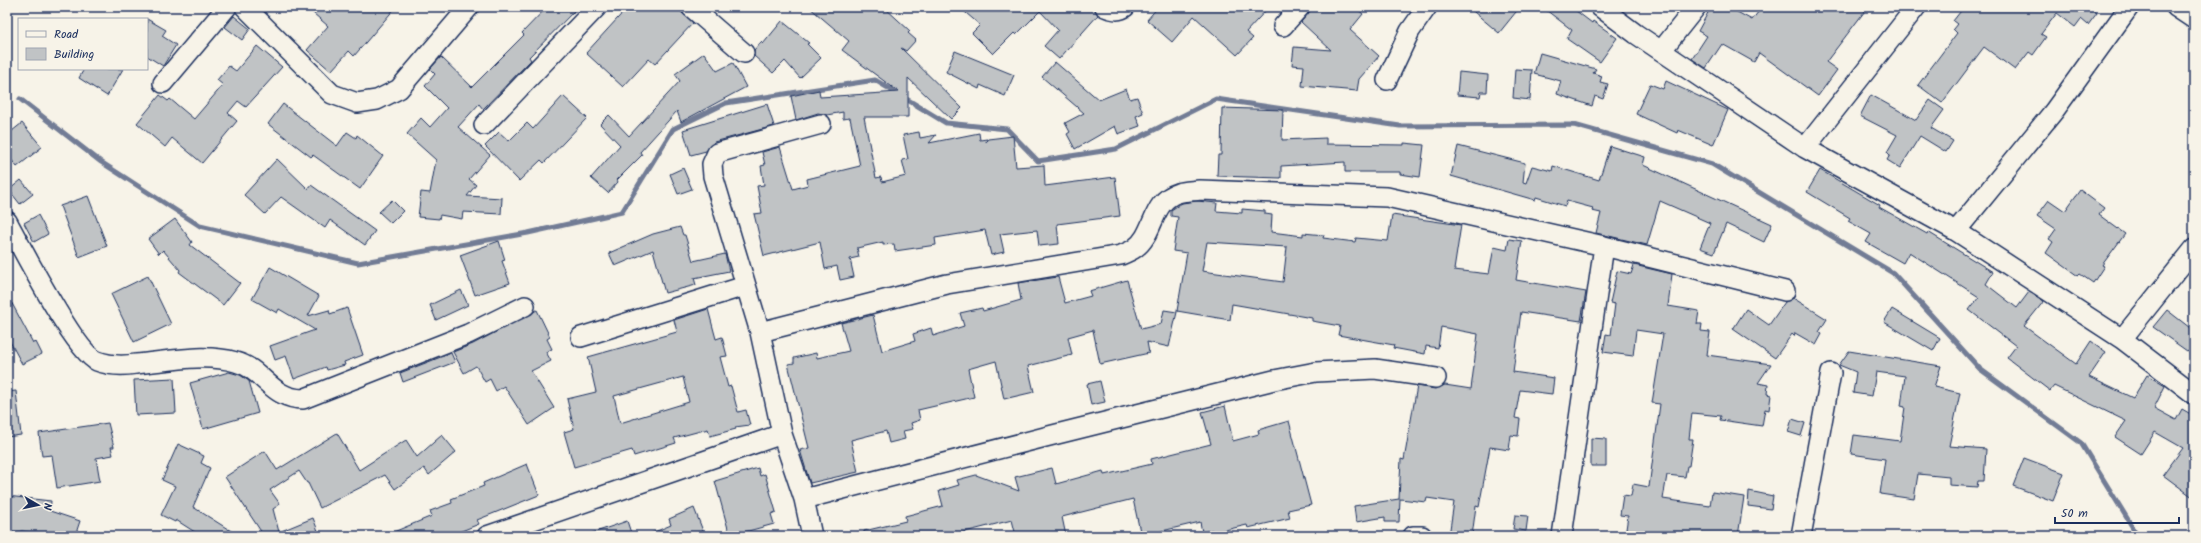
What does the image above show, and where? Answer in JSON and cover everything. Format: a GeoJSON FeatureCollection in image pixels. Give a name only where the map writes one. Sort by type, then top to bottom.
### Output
{"type":"FeatureCollection","features":[{"type":"Feature","properties":{"kind":"street"},"geometry":{"type":"LineString","coordinates":[[163,83],[228,7]]}},
{"type":"Feature","properties":{"kind":"street"},"geometry":{"type":"LineString","coordinates":[[247,8],[332,94],[357,103],[377,100],[399,89],[469,7]]}},
{"type":"Feature","properties":{"kind":"street"},"geometry":{"type":"LineString","coordinates":[[484,125],[597,7]]}},
{"type":"Feature","properties":{"kind":"street"},"geometry":{"type":"LineString","coordinates":[[691,7],[744,54]]}},
{"type":"Feature","properties":{"kind":"street"},"geometry":{"type":"LineString","coordinates":[[1105,7],[1114,10],[1122,10],[1125,7]]}},
{"type":"Feature","properties":{"kind":"street"},"geometry":{"type":"LineString","coordinates":[[1284,26],[1300,7]]}},
{"type":"Feature","properties":{"kind":"street"},"geometry":{"type":"LineString","coordinates":[[1387,80],[1410,30],[1427,7]]}},
{"type":"Feature","properties":{"kind":"street"},"geometry":{"type":"LineString","coordinates":[[1600,7],[1661,51],[1805,148],[1956,231],[2122,339],[2194,394]]}},
{"type":"Feature","properties":{"kind":"street"},"geometry":{"type":"LineString","coordinates":[[1661,51],[1696,7]]}},
{"type":"Feature","properties":{"kind":"street"},"geometry":{"type":"LineString","coordinates":[[1805,148],[1916,7]]}},
{"type":"Feature","properties":{"kind":"street"},"geometry":{"type":"LineString","coordinates":[[1956,231],[2054,111],[2129,7]]}},
{"type":"Feature","properties":{"kind":"street"},"geometry":{"type":"LineString","coordinates":[[2176,7],[2194,19]]}},
{"type":"Feature","properties":{"kind":"street"},"geometry":{"type":"LineString","coordinates":[[812,536],[804,499],[782,434],[760,332],[713,176],[712,164],[717,153],[822,124]]}},
{"type":"Feature","properties":{"kind":"street"},"geometry":{"type":"LineString","coordinates":[[760,332],[947,284],[1121,255],[1136,248],[1146,235],[1155,214],[1164,200],[1178,193],[1200,190],[1387,197],[1604,246],[1785,291]]}},
{"type":"Feature","properties":{"kind":"street"},"geometry":{"type":"LineString","coordinates":[[7,222],[50,298],[82,348],[96,361],[119,366],[206,357],[237,362],[258,374],[275,392],[292,399],[303,399],[461,337],[524,306]]}},
{"type":"Feature","properties":{"kind":"street"},"geometry":{"type":"LineString","coordinates":[[1562,536],[1604,246]]}},
{"type":"Feature","properties":{"kind":"street"},"geometry":{"type":"LineString","coordinates":[[2122,339],[2194,250]]}},
{"type":"Feature","properties":{"kind":"street"},"geometry":{"type":"LineString","coordinates":[[581,337],[745,286]]}},
{"type":"Feature","properties":{"kind":"street"},"geometry":{"type":"LineString","coordinates":[[804,499],[1049,436],[1309,373],[1375,369],[1436,378]]}},
{"type":"Feature","properties":{"kind":"street"},"geometry":{"type":"LineString","coordinates":[[1801,536],[1831,373]]}},
{"type":"Feature","properties":{"kind":"street"},"geometry":{"type":"LineString","coordinates":[[487,536],[782,434]]}},
{"type":"Feature","properties":{"kind":"street"},"geometry":{"type":"LineString","coordinates":[[1413,536],[1422,536]]}},
{"type":"Feature","properties":{"kind":"building"},"geometry":{"type":"Polygon","coordinates":[[[306,7],[396,7],[354,56],[349,51],[331,71],[307,50],[328,26],[306,7]]]}},
{"type":"Feature","properties":{"kind":"building"},"geometry":{"type":"Polygon","coordinates":[[[547,7],[578,7],[529,57],[531,60],[483,109],[479,104],[458,127],[490,155],[469,179],[476,185],[467,196],[502,198],[501,214],[463,212],[462,219],[440,215],[439,219],[418,217],[421,192],[430,193],[436,160],[407,134],[421,118],[430,127],[447,108],[425,86],[435,74],[430,69],[441,57],[472,87],[524,35],[522,33],[547,7]]]}},
{"type":"Feature","properties":{"kind":"building"},"geometry":{"type":"Polygon","coordinates":[[[628,7],[676,7],[693,23],[655,64],[649,59],[623,87],[586,53],[628,7]]]}},
{"type":"Feature","properties":{"kind":"building"},"geometry":{"type":"Polygon","coordinates":[[[809,7],[884,7],[910,31],[908,33],[916,40],[906,51],[901,48],[962,108],[951,119],[908,78],[908,117],[864,117],[876,178],[881,177],[882,182],[906,176],[902,160],[908,159],[903,135],[919,132],[920,138],[936,135],[929,143],[979,133],[980,140],[987,139],[986,142],[988,139],[1013,136],[1016,167],[1044,165],[1045,186],[1115,177],[1120,216],[1057,224],[1059,244],[1039,246],[1037,230],[1000,234],[1004,252],[991,255],[985,230],[935,238],[936,245],[895,251],[894,244],[883,245],[883,242],[857,248],[859,257],[850,259],[854,277],[840,280],[837,266],[825,269],[820,242],[764,256],[754,214],[762,213],[757,186],[764,185],[761,166],[765,165],[762,152],[780,147],[793,189],[808,185],[807,179],[860,166],[850,118],[843,119],[843,112],[827,115],[818,113],[796,120],[791,96],[819,90],[820,97],[899,92],[842,50],[849,41],[809,7]]]}},
{"type":"Feature","properties":{"kind":"building"},"geometry":{"type":"Polygon","coordinates":[[[959,7],[1094,7],[1098,15],[1059,59],[1044,46],[1058,30],[1040,11],[1016,35],[1014,33],[993,54],[972,33],[980,25],[959,7]]]}},
{"type":"Feature","properties":{"kind":"building"},"geometry":{"type":"Polygon","coordinates":[[[1158,7],[1269,7],[1246,32],[1253,38],[1237,55],[1194,16],[1172,42],[1147,20],[1158,7]]]}},
{"type":"Feature","properties":{"kind":"building"},"geometry":{"type":"Polygon","coordinates":[[[1311,7],[1355,7],[1363,14],[1350,30],[1379,56],[1359,79],[1357,91],[1302,86],[1304,66],[1292,65],[1294,47],[1331,50],[1301,22],[1308,14],[1311,7]]]}},
{"type":"Feature","properties":{"kind":"building"},"geometry":{"type":"Polygon","coordinates":[[[1468,7],[1520,7],[1499,33],[1468,7]]]}},
{"type":"Feature","properties":{"kind":"building"},"geometry":{"type":"Polygon","coordinates":[[[1542,7],[1571,7],[1592,23],[1593,21],[1617,38],[1600,62],[1567,39],[1572,30],[1542,7]]]}},
{"type":"Feature","properties":{"kind":"building"},"geometry":{"type":"Polygon","coordinates":[[[1711,7],[1728,7],[1752,20],[1762,7],[1868,7],[1826,62],[1837,70],[1818,96],[1759,53],[1754,62],[1722,44],[1706,68],[1692,59],[1707,36],[1698,31],[1711,7]]]}},
{"type":"Feature","properties":{"kind":"building"},"geometry":{"type":"Polygon","coordinates":[[[1964,7],[2090,7],[2097,13],[2088,25],[2081,19],[2075,27],[2057,13],[2041,34],[2046,37],[2033,55],[2029,52],[2015,70],[1984,47],[1942,103],[1918,85],[1957,33],[1953,29],[1957,24],[1953,21],[1964,7]]]}},
{"type":"Feature","properties":{"kind":"building"},"geometry":{"type":"Polygon","coordinates":[[[234,16],[250,29],[242,40],[225,27],[234,16]]]}},
{"type":"Feature","properties":{"kind":"building"},"geometry":{"type":"Polygon","coordinates":[[[148,20],[166,30],[162,36],[176,45],[163,66],[148,57],[148,20]]]}},
{"type":"Feature","properties":{"kind":"building"},"geometry":{"type":"Polygon","coordinates":[[[782,21],[809,43],[807,44],[821,58],[800,78],[785,61],[773,73],[754,56],[754,50],[761,42],[763,44],[782,21]]]}},
{"type":"Feature","properties":{"kind":"building"},"geometry":{"type":"Polygon","coordinates":[[[257,46],[282,67],[246,107],[238,101],[228,113],[237,121],[202,163],[172,138],[165,147],[137,123],[160,95],[168,101],[170,99],[194,119],[223,85],[217,80],[229,66],[236,71],[257,46]]]}},
{"type":"Feature","properties":{"kind":"building"},"geometry":{"type":"Polygon","coordinates":[[[955,51],[1014,75],[1005,96],[980,85],[979,89],[946,72],[955,51]]]}},
{"type":"Feature","properties":{"kind":"building"},"geometry":{"type":"Polygon","coordinates":[[[704,53],[717,71],[733,63],[746,87],[681,122],[677,111],[640,152],[642,155],[617,180],[618,182],[608,193],[591,178],[620,145],[600,124],[609,115],[629,136],[680,81],[675,74],[704,53]]]}},
{"type":"Feature","properties":{"kind":"building"},"geometry":{"type":"Polygon","coordinates":[[[1540,53],[1596,69],[1593,73],[1602,76],[1600,82],[1608,84],[1603,99],[1595,96],[1592,106],[1557,94],[1561,81],[1534,74],[1540,53]]]}},
{"type":"Feature","properties":{"kind":"building"},"geometry":{"type":"Polygon","coordinates":[[[1055,62],[1099,100],[1126,89],[1130,99],[1137,97],[1143,113],[1136,116],[1140,126],[1118,134],[1115,126],[1075,149],[1067,134],[1070,132],[1065,123],[1084,113],[1042,77],[1055,62]]]}},
{"type":"Feature","properties":{"kind":"building"},"geometry":{"type":"Polygon","coordinates":[[[1515,69],[1532,70],[1530,100],[1513,98],[1515,69]]]}},
{"type":"Feature","properties":{"kind":"building"},"geometry":{"type":"Polygon","coordinates":[[[83,70],[122,70],[107,96],[79,78],[83,70]]]}},
{"type":"Feature","properties":{"kind":"building"},"geometry":{"type":"Polygon","coordinates":[[[1459,72],[1488,75],[1487,92],[1481,92],[1480,97],[1457,95],[1459,72]]]}},
{"type":"Feature","properties":{"kind":"building"},"geometry":{"type":"Polygon","coordinates":[[[1666,81],[1728,110],[1713,145],[1678,130],[1677,133],[1636,114],[1650,84],[1663,89],[1666,81]]]}},
{"type":"Feature","properties":{"kind":"building"},"geometry":{"type":"Polygon","coordinates":[[[1871,95],[1916,120],[1930,100],[1944,110],[1931,128],[1953,141],[1946,152],[1920,136],[1900,168],[1887,160],[1890,155],[1887,152],[1897,135],[1860,116],[1871,95]]]}},
{"type":"Feature","properties":{"kind":"building"},"geometry":{"type":"Polygon","coordinates":[[[563,96],[587,118],[544,163],[541,160],[519,181],[485,146],[499,132],[509,141],[527,123],[533,129],[563,96]]]}},
{"type":"Feature","properties":{"kind":"building"},"geometry":{"type":"Polygon","coordinates":[[[283,104],[337,146],[347,132],[356,138],[357,135],[383,156],[360,189],[313,155],[311,157],[268,124],[283,104]]]}},
{"type":"Feature","properties":{"kind":"building"},"geometry":{"type":"Polygon","coordinates":[[[767,104],[774,126],[714,142],[706,151],[691,155],[683,130],[767,104]]]}},
{"type":"Feature","properties":{"kind":"building"},"geometry":{"type":"Polygon","coordinates":[[[1222,108],[1283,110],[1282,140],[1326,138],[1326,144],[1404,145],[1404,143],[1424,145],[1420,177],[1400,174],[1400,172],[1345,172],[1345,162],[1281,166],[1281,178],[1217,176],[1218,155],[1221,155],[1222,108]]]}},
{"type":"Feature","properties":{"kind":"building"},"geometry":{"type":"Polygon","coordinates":[[[22,123],[42,147],[17,167],[7,154],[7,135],[22,123]]]}},
{"type":"Feature","properties":{"kind":"building"},"geometry":{"type":"Polygon","coordinates":[[[1458,146],[1525,163],[1523,182],[1526,183],[1532,166],[1552,171],[1553,166],[1599,180],[1610,146],[1645,157],[1643,165],[1772,224],[1764,242],[1726,224],[1714,253],[1700,248],[1710,223],[1660,201],[1647,245],[1596,233],[1601,213],[1592,211],[1593,208],[1567,201],[1565,206],[1536,197],[1535,200],[1451,176],[1458,146]]]}},
{"type":"Feature","properties":{"kind":"building"},"geometry":{"type":"Polygon","coordinates":[[[277,159],[308,189],[311,185],[375,231],[365,245],[330,220],[325,228],[281,197],[265,214],[244,195],[277,159]]]}},
{"type":"Feature","properties":{"kind":"building"},"geometry":{"type":"Polygon","coordinates":[[[683,168],[692,189],[678,194],[670,174],[683,168]]]}},
{"type":"Feature","properties":{"kind":"building"},"geometry":{"type":"Polygon","coordinates":[[[1820,170],[1880,205],[1879,207],[1927,234],[1928,232],[1993,272],[1986,284],[2017,308],[2029,292],[2044,301],[2024,326],[2076,364],[2091,341],[2106,352],[2089,377],[2133,398],[2147,375],[2165,386],[2154,408],[2176,420],[2182,409],[2194,416],[2194,498],[2163,475],[2183,448],[2155,432],[2141,454],[2115,437],[2126,421],[2054,386],[2050,391],[2007,358],[2016,346],[1969,310],[1979,297],[1909,252],[1903,263],[1866,242],[1871,234],[1848,221],[1850,218],[1807,192],[1820,170]]]}},
{"type":"Feature","properties":{"kind":"building"},"geometry":{"type":"Polygon","coordinates":[[[21,180],[33,194],[20,204],[9,190],[21,180]]]}},
{"type":"Feature","properties":{"kind":"building"},"geometry":{"type":"Polygon","coordinates":[[[2080,190],[2104,208],[2099,215],[2125,234],[2102,265],[2104,266],[2093,283],[2080,274],[2078,276],[2046,253],[2053,242],[2049,239],[2056,229],[2037,216],[2049,200],[2065,211],[2080,190]]]}},
{"type":"Feature","properties":{"kind":"building"},"geometry":{"type":"Polygon","coordinates":[[[88,196],[107,246],[79,257],[60,206],[88,196]]]}},
{"type":"Feature","properties":{"kind":"building"},"geometry":{"type":"Polygon","coordinates":[[[392,200],[403,211],[391,223],[379,212],[392,200]]]}},
{"type":"Feature","properties":{"kind":"building"},"geometry":{"type":"Polygon","coordinates":[[[1197,201],[1217,203],[1216,211],[1242,213],[1242,209],[1265,211],[1265,214],[1272,215],[1271,232],[1303,236],[1303,233],[1324,235],[1323,238],[1355,242],[1356,238],[1388,241],[1392,215],[1461,225],[1454,270],[1489,274],[1494,247],[1507,250],[1509,239],[1522,241],[1516,280],[1586,292],[1581,321],[1521,312],[1513,372],[1554,378],[1552,394],[1520,390],[1515,418],[1520,419],[1518,436],[1511,435],[1509,450],[1490,447],[1479,507],[1476,506],[1472,536],[1449,536],[1454,502],[1427,498],[1426,502],[1400,499],[1399,522],[1385,522],[1385,517],[1356,522],[1354,506],[1399,499],[1401,459],[1404,460],[1417,386],[1435,389],[1445,385],[1471,389],[1478,334],[1441,327],[1438,348],[1426,346],[1425,354],[1393,348],[1394,345],[1338,335],[1340,326],[1312,321],[1312,318],[1232,304],[1230,320],[1177,311],[1187,253],[1173,251],[1178,217],[1171,216],[1171,210],[1182,203],[1197,201]],[[1207,242],[1202,271],[1283,282],[1287,247],[1207,242]]]}},
{"type":"Feature","properties":{"kind":"building"},"geometry":{"type":"Polygon","coordinates":[[[38,215],[48,234],[34,242],[24,223],[38,215]]]}},
{"type":"Feature","properties":{"kind":"building"},"geometry":{"type":"Polygon","coordinates":[[[175,219],[192,242],[190,245],[240,283],[223,305],[179,272],[180,270],[163,250],[159,254],[148,239],[175,219]]]}},
{"type":"Feature","properties":{"kind":"building"},"geometry":{"type":"Polygon","coordinates":[[[680,227],[683,235],[685,235],[693,261],[725,254],[729,271],[694,278],[696,285],[665,293],[653,250],[615,266],[609,253],[653,234],[680,227]]]}},
{"type":"Feature","properties":{"kind":"building"},"geometry":{"type":"Polygon","coordinates":[[[499,241],[505,260],[502,261],[510,283],[475,295],[460,255],[499,241]]]}},
{"type":"Feature","properties":{"kind":"building"},"geometry":{"type":"Polygon","coordinates":[[[1634,265],[1672,274],[1668,306],[1699,311],[1697,324],[1702,324],[1701,331],[1710,332],[1707,355],[1771,364],[1758,383],[1768,385],[1767,394],[1771,395],[1769,410],[1765,409],[1762,426],[1720,420],[1721,416],[1692,413],[1689,439],[1693,439],[1689,466],[1687,466],[1685,477],[1667,475],[1663,499],[1710,506],[1712,492],[1744,497],[1738,536],[1625,536],[1628,516],[1620,515],[1623,495],[1631,496],[1633,484],[1649,487],[1660,404],[1652,403],[1663,334],[1636,330],[1633,356],[1603,352],[1606,334],[1611,335],[1615,304],[1610,303],[1617,271],[1631,274],[1634,265]]]}},
{"type":"Feature","properties":{"kind":"building"},"geometry":{"type":"Polygon","coordinates":[[[270,267],[319,296],[308,316],[329,310],[330,314],[347,308],[363,355],[344,362],[345,365],[327,370],[326,367],[294,379],[286,356],[275,360],[270,346],[315,330],[279,309],[277,313],[252,299],[270,267]]]}},
{"type":"Feature","properties":{"kind":"building"},"geometry":{"type":"Polygon","coordinates":[[[148,276],[171,324],[134,342],[111,294],[148,276]]]}},
{"type":"Feature","properties":{"kind":"building"},"geometry":{"type":"Polygon","coordinates":[[[1058,277],[1065,303],[1091,296],[1089,291],[1127,280],[1141,329],[1161,324],[1164,310],[1177,312],[1169,347],[1147,342],[1149,353],[1100,364],[1093,330],[1068,337],[1072,355],[1028,366],[1034,392],[1004,399],[996,361],[968,369],[974,397],[918,410],[920,420],[911,423],[913,429],[903,431],[905,439],[889,443],[886,431],[851,440],[858,472],[810,483],[800,450],[809,448],[788,364],[794,363],[794,358],[816,353],[817,358],[849,351],[841,323],[873,315],[882,351],[915,341],[913,334],[931,328],[933,336],[964,326],[960,313],[982,308],[983,311],[1021,300],[1018,283],[1058,277]]]}},
{"type":"Feature","properties":{"kind":"building"},"geometry":{"type":"Polygon","coordinates":[[[461,290],[468,305],[436,320],[430,305],[461,290]]]}},
{"type":"Feature","properties":{"kind":"building"},"geometry":{"type":"Polygon","coordinates":[[[7,294],[33,343],[36,342],[42,354],[22,364],[7,336],[7,294]]]}},
{"type":"Feature","properties":{"kind":"building"},"geometry":{"type":"Polygon","coordinates":[[[1793,298],[1827,319],[1819,332],[1822,334],[1816,345],[1795,333],[1794,336],[1792,334],[1775,358],[1733,329],[1746,309],[1769,325],[1785,302],[1793,298]]]}},
{"type":"Feature","properties":{"kind":"building"},"geometry":{"type":"Polygon","coordinates":[[[708,309],[716,339],[722,337],[727,356],[720,357],[728,387],[731,386],[738,412],[746,410],[750,425],[735,427],[736,429],[710,436],[708,429],[674,438],[676,443],[634,456],[632,450],[574,467],[564,432],[574,429],[567,399],[596,392],[588,357],[677,332],[674,320],[708,309]],[[683,377],[614,396],[620,423],[689,402],[683,377]]]}},
{"type":"Feature","properties":{"kind":"building"},"geometry":{"type":"Polygon","coordinates":[[[1892,309],[1940,338],[1933,351],[1884,322],[1892,309]]]}},
{"type":"Feature","properties":{"kind":"building"},"geometry":{"type":"Polygon","coordinates":[[[537,310],[550,337],[547,339],[552,349],[546,352],[551,361],[531,371],[554,408],[529,425],[504,386],[496,391],[490,379],[485,382],[476,366],[464,373],[453,352],[473,344],[537,310]]]}},
{"type":"Feature","properties":{"kind":"building"},"geometry":{"type":"Polygon","coordinates":[[[2167,310],[2194,331],[2194,356],[2153,327],[2167,310]]]}},
{"type":"Feature","properties":{"kind":"building"},"geometry":{"type":"Polygon","coordinates":[[[1849,351],[1941,366],[1934,387],[1960,393],[1949,446],[1986,449],[1984,481],[1978,481],[1977,487],[1949,485],[1949,477],[1918,474],[1914,499],[1880,494],[1885,459],[1851,454],[1854,435],[1900,441],[1905,407],[1901,406],[1905,376],[1876,372],[1872,396],[1853,393],[1856,372],[1839,365],[1849,351]]]}},
{"type":"Feature","properties":{"kind":"building"},"geometry":{"type":"Polygon","coordinates":[[[451,353],[455,362],[403,382],[400,373],[451,353]]]}},
{"type":"Feature","properties":{"kind":"building"},"geometry":{"type":"Polygon","coordinates":[[[229,372],[240,375],[249,381],[258,413],[203,429],[190,383],[229,372]]]}},
{"type":"Feature","properties":{"kind":"building"},"geometry":{"type":"Polygon","coordinates":[[[174,378],[176,413],[136,415],[134,380],[174,378]]]}},
{"type":"Feature","properties":{"kind":"building"},"geometry":{"type":"Polygon","coordinates":[[[1100,381],[1105,402],[1091,405],[1087,384],[1100,381]]]}},
{"type":"Feature","properties":{"kind":"building"},"geometry":{"type":"Polygon","coordinates":[[[16,391],[21,435],[7,437],[7,392],[16,391]]]}},
{"type":"Feature","properties":{"kind":"building"},"geometry":{"type":"Polygon","coordinates":[[[1225,406],[1233,441],[1259,434],[1258,430],[1289,421],[1311,505],[1288,510],[1290,518],[1248,528],[1247,525],[1212,533],[1212,530],[1202,532],[1200,522],[1141,536],[1133,499],[1062,517],[1066,536],[1016,536],[1012,520],[949,536],[864,536],[864,531],[906,521],[905,516],[943,506],[939,491],[959,485],[957,480],[976,475],[1019,491],[1015,477],[1052,468],[1056,484],[1103,471],[1104,475],[1152,464],[1151,459],[1211,444],[1202,412],[1225,406]]]}},
{"type":"Feature","properties":{"kind":"building"},"geometry":{"type":"Polygon","coordinates":[[[1792,419],[1805,423],[1801,436],[1788,432],[1792,419]]]}},
{"type":"Feature","properties":{"kind":"building"},"geometry":{"type":"Polygon","coordinates":[[[108,423],[114,447],[111,447],[113,455],[96,458],[100,481],[57,488],[52,455],[42,456],[39,433],[108,423]]]}},
{"type":"Feature","properties":{"kind":"building"},"geometry":{"type":"Polygon","coordinates":[[[337,433],[359,470],[406,440],[417,457],[442,435],[456,452],[429,475],[424,468],[395,489],[385,475],[320,508],[308,483],[299,471],[270,490],[280,504],[273,509],[279,532],[313,518],[320,536],[264,536],[225,477],[265,451],[277,470],[337,433]]]}},
{"type":"Feature","properties":{"kind":"building"},"geometry":{"type":"Polygon","coordinates":[[[1591,438],[1606,439],[1606,466],[1591,466],[1591,438]]]}},
{"type":"Feature","properties":{"kind":"building"},"geometry":{"type":"Polygon","coordinates":[[[178,444],[204,456],[201,463],[210,468],[193,507],[239,536],[201,536],[176,520],[175,522],[161,515],[175,486],[162,480],[178,444]]]}},
{"type":"Feature","properties":{"kind":"building"},"geometry":{"type":"Polygon","coordinates":[[[2024,458],[2064,473],[2053,501],[2013,486],[2024,458]]]}},
{"type":"Feature","properties":{"kind":"building"},"geometry":{"type":"Polygon","coordinates":[[[527,464],[539,495],[477,520],[479,524],[449,536],[384,536],[432,516],[430,511],[452,503],[451,499],[484,486],[483,483],[527,464]]]}},
{"type":"Feature","properties":{"kind":"building"},"geometry":{"type":"Polygon","coordinates":[[[758,468],[760,476],[765,474],[776,512],[771,514],[774,524],[730,536],[715,481],[758,468]]]}},
{"type":"Feature","properties":{"kind":"building"},"geometry":{"type":"Polygon","coordinates":[[[1749,491],[1773,496],[1771,509],[1748,506],[1749,491]]]}},
{"type":"Feature","properties":{"kind":"building"},"geometry":{"type":"Polygon","coordinates":[[[7,496],[51,501],[50,511],[80,521],[75,536],[56,536],[22,531],[7,534],[7,496]]]}},
{"type":"Feature","properties":{"kind":"building"},"geometry":{"type":"Polygon","coordinates":[[[694,508],[705,536],[645,536],[671,525],[669,519],[694,508]]]}},
{"type":"Feature","properties":{"kind":"building"},"geometry":{"type":"Polygon","coordinates":[[[1515,515],[1528,516],[1526,531],[1513,529],[1515,515]]]}},
{"type":"Feature","properties":{"kind":"building"},"geometry":{"type":"Polygon","coordinates":[[[627,521],[632,536],[591,536],[590,534],[627,521]]]}},
{"type":"Feature","properties":{"kind":"waterway"},"geometry":{"type":"LineString","coordinates":[[20,99],[101,162],[200,226],[358,263],[528,233],[622,212],[673,129],[726,103],[875,80],[946,123],[1007,129],[1038,161],[1116,149],[1216,99],[1400,126],[1574,125],[1712,164],[1893,273],[1980,369],[2081,443],[2138,536]]}}]}
